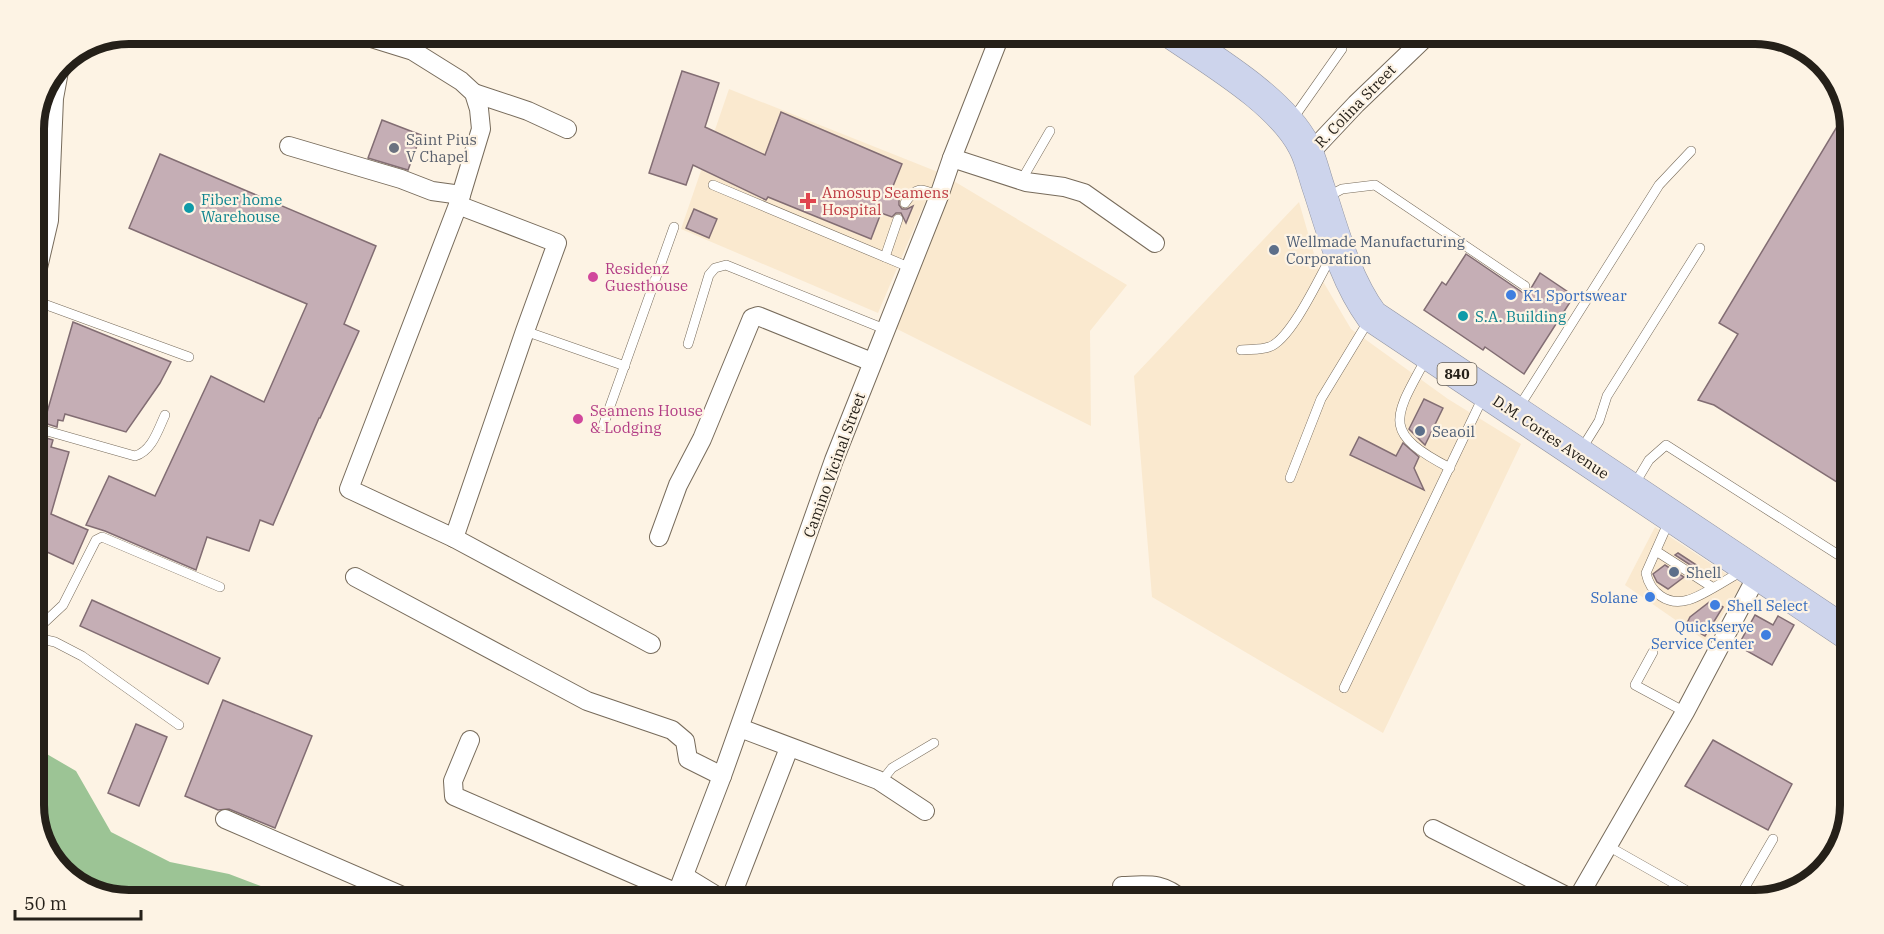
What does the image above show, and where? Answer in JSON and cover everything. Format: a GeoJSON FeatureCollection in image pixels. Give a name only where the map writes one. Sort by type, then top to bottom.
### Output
{"type":"FeatureCollection","features":[{"type":"Feature","properties":{"kind":"highway","name":"D.M. Cortes Avenue"},"geometry":{"type":"LineString","coordinates":[[1208,44],[1242,82],[1289,124],[1299,138],[1308,155],[1354,287],[1372,316],[1840,629]]}},
{"type":"Feature","properties":{"kind":"street"},"geometry":{"type":"LineString","coordinates":[[390,44],[413,51],[461,81],[474,93],[528,111],[567,129]]}},
{"type":"Feature","properties":{"kind":"street","name":"Camino Vicinal Street"},"geometry":{"type":"LineString","coordinates":[[678,890],[740,728],[834,460],[872,362],[887,330],[997,44]]}},
{"type":"Feature","properties":{"kind":"street","name":"R. Colina Street"},"geometry":{"type":"LineString","coordinates":[[1308,155],[1356,104],[1419,44]]}},
{"type":"Feature","properties":{"kind":"street"},"geometry":{"type":"LineString","coordinates":[[474,93],[479,109],[481,129],[460,200],[350,489],[454,538],[651,644]]}},
{"type":"Feature","properties":{"kind":"street"},"geometry":{"type":"LineString","coordinates":[[44,151],[48,102]]}},
{"type":"Feature","properties":{"kind":"street"},"geometry":{"type":"LineString","coordinates":[[289,146],[401,179],[460,200],[557,243],[454,538]]}},
{"type":"Feature","properties":{"kind":"street"},"geometry":{"type":"LineString","coordinates":[[952,158],[1021,181],[1084,193],[1155,243]]}},
{"type":"Feature","properties":{"kind":"street"},"geometry":{"type":"LineString","coordinates":[[659,537],[678,485],[702,439],[752,318],[759,316],[872,362]]}},
{"type":"Feature","properties":{"kind":"street"},"geometry":{"type":"LineString","coordinates":[[1582,890],[1685,712],[1753,571]]}},
{"type":"Feature","properties":{"kind":"street"},"geometry":{"type":"LineString","coordinates":[[355,577],[587,701],[672,730],[685,741],[688,759],[722,776]]}},
{"type":"Feature","properties":{"kind":"street"},"geometry":{"type":"LineString","coordinates":[[740,728],[878,780],[925,811]]}},
{"type":"Feature","properties":{"kind":"street"},"geometry":{"type":"LineString","coordinates":[[470,740],[453,781],[454,796],[660,890]]}},
{"type":"Feature","properties":{"kind":"street"},"geometry":{"type":"LineString","coordinates":[[734,890],[789,748]]}},
{"type":"Feature","properties":{"kind":"street"},"geometry":{"type":"LineString","coordinates":[[225,819],[389,890]]}},
{"type":"Feature","properties":{"kind":"street"},"geometry":{"type":"LineString","coordinates":[[1433,829],[1554,890]]}},
{"type":"Feature","properties":{"kind":"street"},"geometry":{"type":"LineString","coordinates":[[684,876],[707,890]]}},
{"type":"Feature","properties":{"kind":"street"},"geometry":{"type":"LineString","coordinates":[[1122,886],[1155,884],[1170,890]]}},
{"type":"Feature","properties":{"kind":"lane"},"geometry":{"type":"LineString","coordinates":[[1289,124],[1342,49]]}},
{"type":"Feature","properties":{"kind":"lane"},"geometry":{"type":"LineString","coordinates":[[1021,181],[1050,131]]}},
{"type":"Feature","properties":{"kind":"lane"},"geometry":{"type":"LineString","coordinates":[[1516,414],[1525,396],[1573,324],[1659,184],[1691,151]]}},
{"type":"Feature","properties":{"kind":"lane"},"geometry":{"type":"LineString","coordinates":[[713,185],[911,268]]}},
{"type":"Feature","properties":{"kind":"lane"},"geometry":{"type":"LineString","coordinates":[[1322,199],[1342,189],[1375,185],[1526,286]]}},
{"type":"Feature","properties":{"kind":"lane"},"geometry":{"type":"LineString","coordinates":[[905,203],[917,189],[939,196]]}},
{"type":"Feature","properties":{"kind":"lane"},"geometry":{"type":"LineString","coordinates":[[885,256],[898,219]]}},
{"type":"Feature","properties":{"kind":"lane"},"geometry":{"type":"LineString","coordinates":[[603,426],[674,227]]}},
{"type":"Feature","properties":{"kind":"lane"},"geometry":{"type":"LineString","coordinates":[[1241,350],[1270,347],[1278,343],[1289,332],[1338,244]]}},
{"type":"Feature","properties":{"kind":"lane"},"geometry":{"type":"LineString","coordinates":[[1578,454],[1599,421],[1607,396],[1700,248]]}},
{"type":"Feature","properties":{"kind":"lane"},"geometry":{"type":"LineString","coordinates":[[688,344],[709,274],[715,268],[726,265],[887,330]]}},
{"type":"Feature","properties":{"kind":"lane"},"geometry":{"type":"LineString","coordinates":[[44,304],[189,357]]}},
{"type":"Feature","properties":{"kind":"lane"},"geometry":{"type":"LineString","coordinates":[[1290,478],[1321,399],[1372,316]]}},
{"type":"Feature","properties":{"kind":"lane"},"geometry":{"type":"LineString","coordinates":[[525,331],[625,366]]}},
{"type":"Feature","properties":{"kind":"lane"},"geometry":{"type":"LineString","coordinates":[[1428,355],[1408,392],[1399,421],[1401,434],[1426,456],[1450,468]]}},
{"type":"Feature","properties":{"kind":"lane"},"geometry":{"type":"LineString","coordinates":[[1344,688],[1485,393]]}},
{"type":"Feature","properties":{"kind":"lane"},"geometry":{"type":"LineString","coordinates":[[44,430],[135,456],[142,454],[149,447],[165,416]]}},
{"type":"Feature","properties":{"kind":"lane"},"geometry":{"type":"LineString","coordinates":[[1630,490],[1649,460],[1666,445],[1840,556]]}},
{"type":"Feature","properties":{"kind":"lane"},"geometry":{"type":"LineString","coordinates":[[1671,516],[1646,573],[1650,585],[1659,596],[1674,602],[1689,600],[1712,587],[1753,571]]}},
{"type":"Feature","properties":{"kind":"lane"},"geometry":{"type":"LineString","coordinates":[[44,624],[63,605],[96,540],[102,537],[220,588]]}},
{"type":"Feature","properties":{"kind":"lane"},"geometry":{"type":"LineString","coordinates":[[1656,550],[1712,587]]}},
{"type":"Feature","properties":{"kind":"lane"},"geometry":{"type":"LineString","coordinates":[[44,638],[82,656],[179,725]]}},
{"type":"Feature","properties":{"kind":"lane"},"geometry":{"type":"LineString","coordinates":[[1653,652],[1635,685],[1685,712]]}},
{"type":"Feature","properties":{"kind":"lane"},"geometry":{"type":"LineString","coordinates":[[878,780],[884,778],[892,768],[934,742]]}},
{"type":"Feature","properties":{"kind":"lane"},"geometry":{"type":"LineString","coordinates":[[1743,890],[1773,839]]}},
{"type":"Feature","properties":{"kind":"lane"},"geometry":{"type":"LineString","coordinates":[[1608,846],[1686,890]]}},
{"type":"Feature","properties":{"kind":"shaded area","name":"Amosup Seamens Hospital"},"geometry":{"type":"Polygon","coordinates":[[[729,89],[938,172],[878,313],[681,229],[729,89]]]}},
{"type":"Feature","properties":{"kind":"shaded area"},"geometry":{"type":"Polygon","coordinates":[[[947,177],[1127,285],[1090,331],[1091,426],[889,325],[947,177]]]}},
{"type":"Feature","properties":{"kind":"shaded area"},"geometry":{"type":"Polygon","coordinates":[[[1299,202],[1321,278],[1351,329],[1448,399],[1521,444],[1383,733],[1152,597],[1134,376],[1299,202]]]}},
{"type":"Feature","properties":{"kind":"shaded area"},"geometry":{"type":"Polygon","coordinates":[[[1655,527],[1742,584],[1706,641],[1625,585],[1655,527]]]}},
{"type":"Feature","properties":{"kind":"green space"},"geometry":{"type":"Polygon","coordinates":[[[44,752],[76,771],[111,832],[170,862],[229,874],[269,889],[112,889],[81,876],[58,853],[48,833],[44,811],[44,752]]]}},
{"type":"Feature","properties":{"kind":"building"},"geometry":{"type":"Polygon","coordinates":[[[682,71],[719,83],[705,127],[765,155],[781,112],[902,164],[889,196],[899,200],[902,209],[913,206],[906,223],[901,213],[896,213],[892,217],[881,213],[871,239],[768,197],[766,200],[693,165],[686,185],[649,173],[682,71]]]}},
{"type":"Feature","properties":{"kind":"building","name":"Saint Pius V Chapel"},"geometry":{"type":"Polygon","coordinates":[[[382,120],[421,135],[408,170],[368,158],[382,120]]]}},
{"type":"Feature","properties":{"kind":"building"},"geometry":{"type":"Polygon","coordinates":[[[1840,122],[1840,484],[1714,405],[1698,400],[1738,334],[1719,323],[1840,122]]]}},
{"type":"Feature","properties":{"kind":"building"},"geometry":{"type":"Polygon","coordinates":[[[160,154],[376,246],[344,324],[359,331],[273,525],[260,520],[249,551],[207,537],[196,570],[86,525],[109,476],[155,496],[211,376],[264,402],[307,304],[129,228],[160,154]]]}},
{"type":"Feature","properties":{"kind":"building"},"geometry":{"type":"Polygon","coordinates":[[[694,209],[717,219],[709,238],[686,228],[694,209]]]}},
{"type":"Feature","properties":{"kind":"building"},"geometry":{"type":"Polygon","coordinates":[[[1466,254],[1522,292],[1528,293],[1540,273],[1574,296],[1524,374],[1485,347],[1483,350],[1424,310],[1442,282],[1446,285],[1466,254]]]}},
{"type":"Feature","properties":{"kind":"building"},"geometry":{"type":"Polygon","coordinates":[[[73,322],[171,362],[160,383],[126,432],[65,414],[63,421],[58,420],[57,427],[44,423],[73,322]]]}},
{"type":"Feature","properties":{"kind":"building","name":"Seaoil"},"geometry":{"type":"Polygon","coordinates":[[[1424,399],[1443,408],[1425,445],[1409,429],[1424,399]]]}},
{"type":"Feature","properties":{"kind":"building"},"geometry":{"type":"Polygon","coordinates":[[[44,437],[53,440],[51,447],[69,452],[51,514],[88,530],[73,564],[44,551],[44,437]]]}},
{"type":"Feature","properties":{"kind":"building"},"geometry":{"type":"Polygon","coordinates":[[[1359,437],[1396,456],[1403,443],[1419,457],[1414,468],[1424,490],[1350,455],[1359,437]]]}},
{"type":"Feature","properties":{"kind":"building"},"geometry":{"type":"Polygon","coordinates":[[[1678,553],[1698,566],[1695,568],[1675,555],[1678,553]]]}},
{"type":"Feature","properties":{"kind":"building"},"geometry":{"type":"Polygon","coordinates":[[[1665,565],[1684,577],[1668,589],[1657,582],[1653,574],[1665,565]]]}},
{"type":"Feature","properties":{"kind":"building"},"geometry":{"type":"Polygon","coordinates":[[[92,600],[220,658],[208,684],[80,626],[92,600]]]}},
{"type":"Feature","properties":{"kind":"building"},"geometry":{"type":"Polygon","coordinates":[[[1712,600],[1723,607],[1705,636],[1686,625],[1690,617],[1712,600]]]}},
{"type":"Feature","properties":{"kind":"building","name":"Quickserve Service Center"},"geometry":{"type":"Polygon","coordinates":[[[1755,615],[1773,625],[1778,616],[1794,625],[1772,665],[1738,646],[1755,615]]]}},
{"type":"Feature","properties":{"kind":"building"},"geometry":{"type":"Polygon","coordinates":[[[223,700],[312,736],[275,828],[229,809],[218,810],[185,796],[223,700]]]}},
{"type":"Feature","properties":{"kind":"building"},"geometry":{"type":"Polygon","coordinates":[[[136,724],[167,737],[139,806],[108,793],[136,724]]]}},
{"type":"Feature","properties":{"kind":"building"},"geometry":{"type":"Polygon","coordinates":[[[1713,740],[1792,784],[1768,830],[1685,786],[1713,740]]]}},
{"type":"Feature","properties":{"kind":"place","name":"Saint Pius V Chapel"},"geometry":{"type":"Point","coordinates":[394,148]}},
{"type":"Feature","properties":{"kind":"place","name":"Amosup Seamens Hospital"},"geometry":{"type":"Point","coordinates":[808,201]}},
{"type":"Feature","properties":{"kind":"place","name":"Fiber home Warehouse"},"geometry":{"type":"Point","coordinates":[189,208]}},
{"type":"Feature","properties":{"kind":"place","name":"Wellmade Manufacturing Corporation"},"geometry":{"type":"Point","coordinates":[1274,250]}},
{"type":"Feature","properties":{"kind":"place","name":"Residenz Guesthouse"},"geometry":{"type":"Point","coordinates":[593,277]}},
{"type":"Feature","properties":{"kind":"place","name":"K1 Sportswear"},"geometry":{"type":"Point","coordinates":[1511,295]}},
{"type":"Feature","properties":{"kind":"place","name":"S.A. Building"},"geometry":{"type":"Point","coordinates":[1463,316]}},
{"type":"Feature","properties":{"kind":"place","name":"Seamens House & Lodging"},"geometry":{"type":"Point","coordinates":[578,419]}},
{"type":"Feature","properties":{"kind":"place","name":"Seaoil"},"geometry":{"type":"Point","coordinates":[1420,431]}},
{"type":"Feature","properties":{"kind":"place","name":"Shell"},"geometry":{"type":"Point","coordinates":[1674,572]}},
{"type":"Feature","properties":{"kind":"place","name":"Solane"},"geometry":{"type":"Point","coordinates":[1650,597]}},
{"type":"Feature","properties":{"kind":"place","name":"Shell Select"},"geometry":{"type":"Point","coordinates":[1715,605]}},
{"type":"Feature","properties":{"kind":"place","name":"Quickserve Service Center"},"geometry":{"type":"Point","coordinates":[1766,635]}}]}
